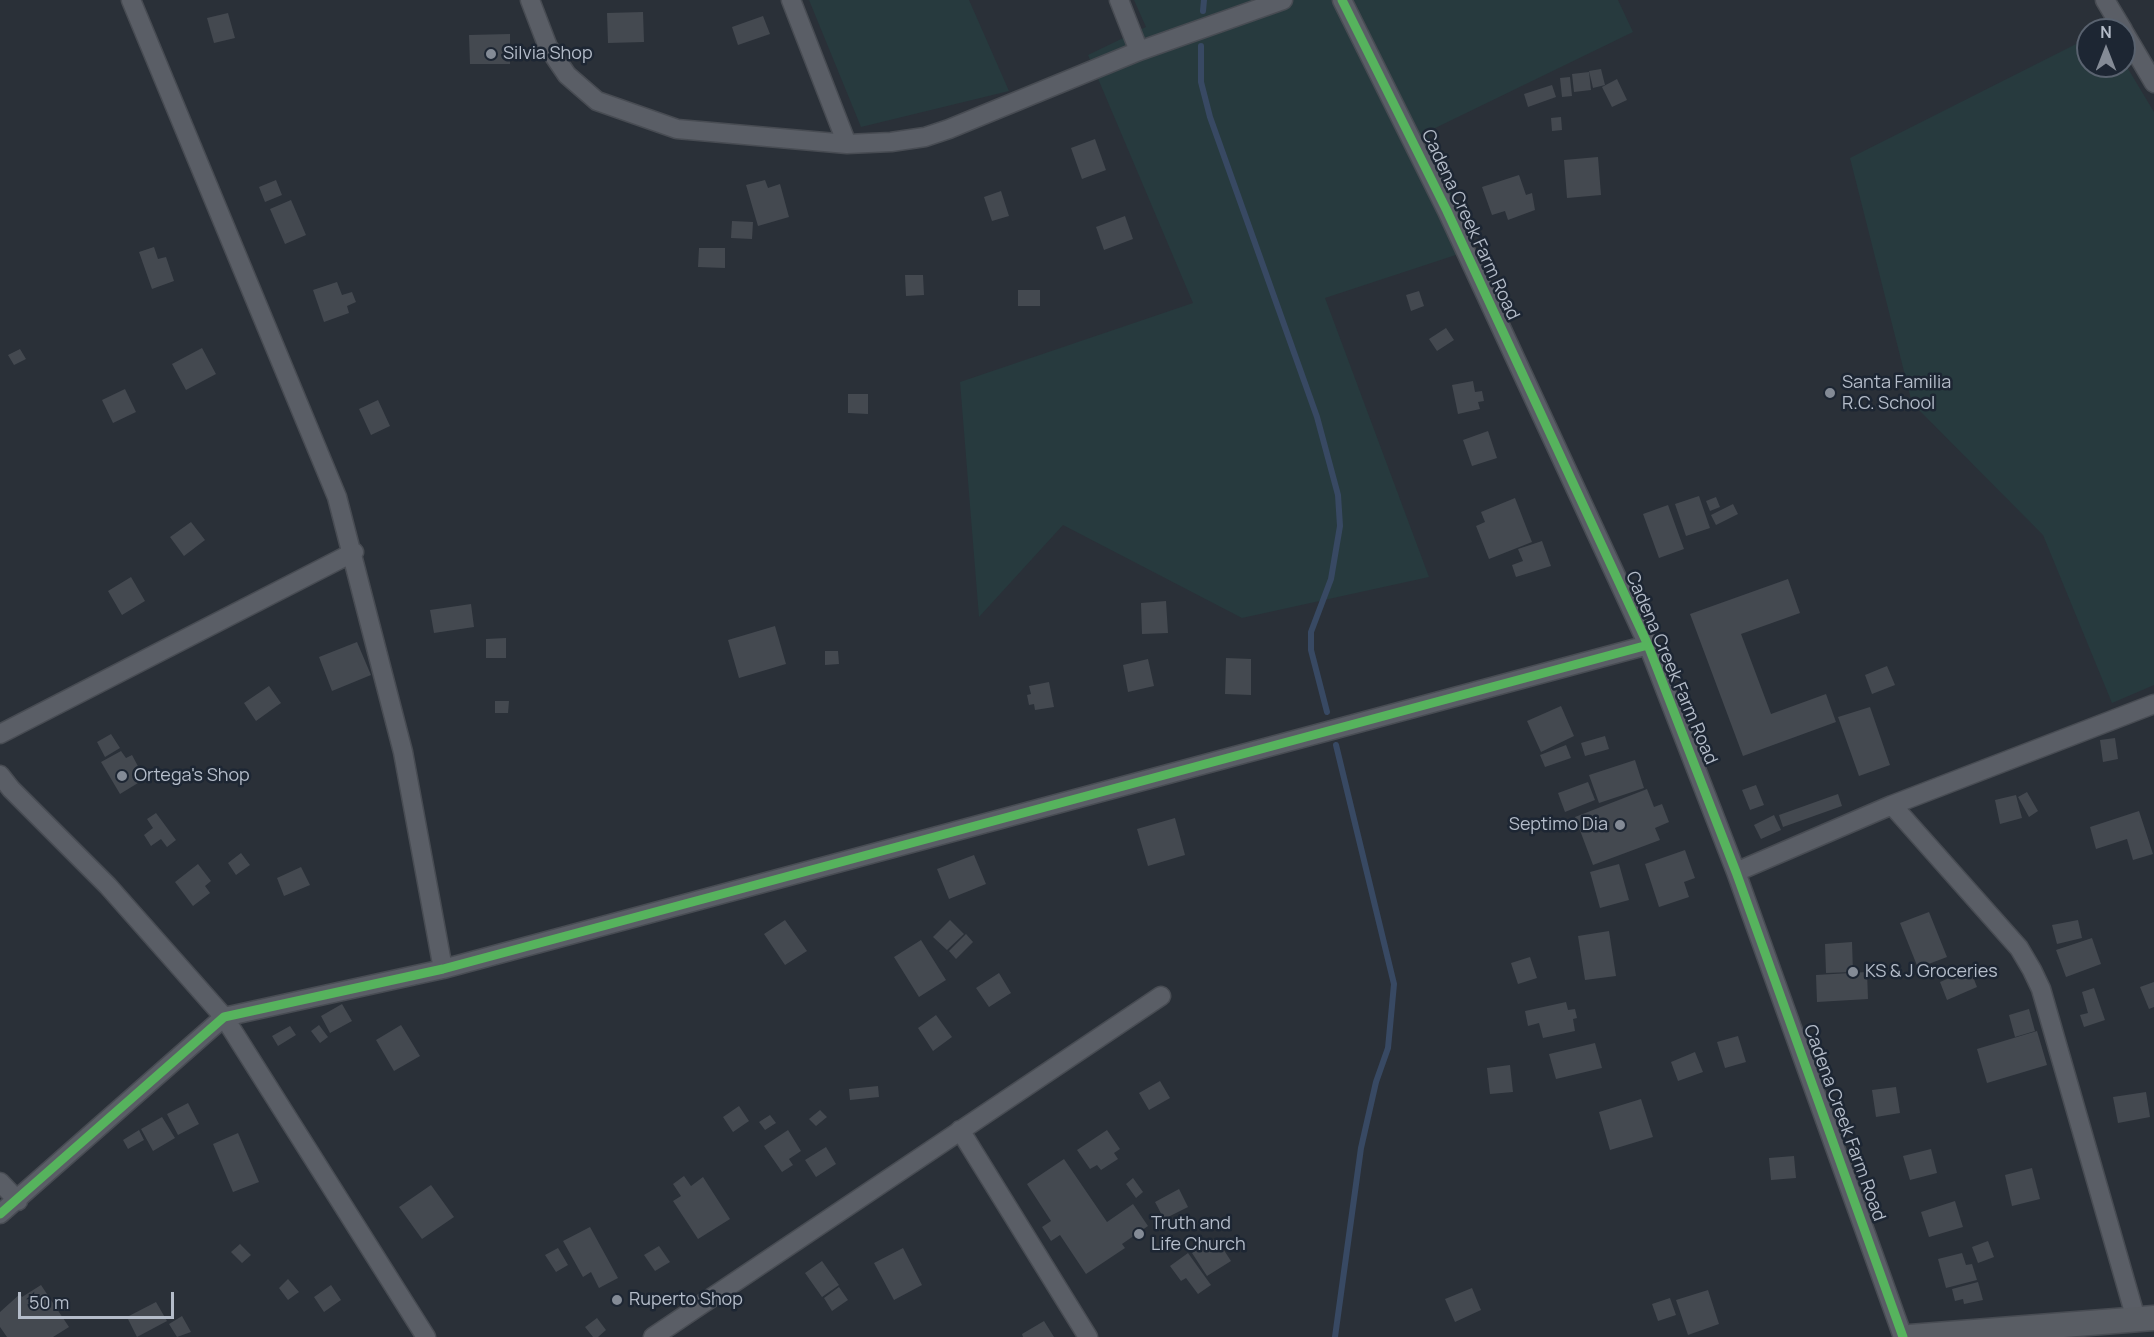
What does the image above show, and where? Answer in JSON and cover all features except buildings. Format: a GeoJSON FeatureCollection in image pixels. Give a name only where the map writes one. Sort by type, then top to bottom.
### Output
{"type":"FeatureCollection","features":[{"type":"Feature","properties":{"kind":"main road"},"geometry":{"type":"LineString","coordinates":[[1910,1337],[2112,1329],[2145,1319]]}},
{"type":"Feature","properties":{"kind":"street"},"geometry":{"type":"LineString","coordinates":[[131,0],[338,497],[354,552],[403,752],[443,969]]}},
{"type":"Feature","properties":{"kind":"street"},"geometry":{"type":"LineString","coordinates":[[530,0],[548,47],[567,75],[597,101],[677,129],[847,144],[891,142],[924,137],[1139,51],[1283,0]]}},
{"type":"Feature","properties":{"kind":"street"},"geometry":{"type":"LineString","coordinates":[[791,0],[847,144]]}},
{"type":"Feature","properties":{"kind":"street"},"geometry":{"type":"LineString","coordinates":[[1119,0],[1139,51]]}},
{"type":"Feature","properties":{"kind":"street","name":"Cadena Creek Farm Road"},"geometry":{"type":"LineString","coordinates":[[1342,0],[1447,211],[1648,645],[1736,872],[1904,1337]]}},
{"type":"Feature","properties":{"kind":"street"},"geometry":{"type":"LineString","coordinates":[[2105,0],[2115,18]]}},
{"type":"Feature","properties":{"kind":"street"},"geometry":{"type":"LineString","coordinates":[[2136,53],[2154,83]]}},
{"type":"Feature","properties":{"kind":"street"},"geometry":{"type":"LineString","coordinates":[[0,734],[354,552]]}},
{"type":"Feature","properties":{"kind":"street"},"geometry":{"type":"LineString","coordinates":[[0,1214],[18,1201],[224,1017],[443,969],[1648,645]]}},
{"type":"Feature","properties":{"kind":"street"},"geometry":{"type":"LineString","coordinates":[[1736,872],[1892,805],[2154,704]]}},
{"type":"Feature","properties":{"kind":"street"},"geometry":{"type":"LineString","coordinates":[[0,774],[11,789],[108,886],[224,1017],[426,1337]]}},
{"type":"Feature","properties":{"kind":"street"},"geometry":{"type":"LineString","coordinates":[[1892,805],[2019,948],[2032,970],[2041,989],[2145,1319]]}},
{"type":"Feature","properties":{"kind":"street"},"geometry":{"type":"LineString","coordinates":[[653,1337],[1161,996]]}},
{"type":"Feature","properties":{"kind":"street"},"geometry":{"type":"LineString","coordinates":[[960,1130],[1088,1337]]}},
{"type":"Feature","properties":{"kind":"street"},"geometry":{"type":"LineString","coordinates":[[0,1182],[18,1201]]}},
{"type":"Feature","properties":{"kind":"green space"},"geometry":{"type":"Polygon","coordinates":[[[809,0],[969,0],[1009,91],[861,127],[809,0]]]}},
{"type":"Feature","properties":{"kind":"green space"},"geometry":{"type":"Polygon","coordinates":[[[1134,0],[1618,0],[1633,32],[1427,132],[1474,249],[1325,298],[1429,577],[1242,618],[1063,525],[979,617],[960,382],[1193,303],[1088,55],[1146,27],[1134,0]]]}},
{"type":"Feature","properties":{"kind":"green space"},"geometry":{"type":"Polygon","coordinates":[[[2076,44],[2076,78],[2134,78],[2154,112],[2154,685],[2112,703],[2043,535],[1912,403],[1850,158],[2076,44]]]}},
{"type":"Feature","properties":{"kind":"waterway"},"geometry":{"type":"LineString","coordinates":[[1203,11],[1204,0]]}},
{"type":"Feature","properties":{"kind":"waterway"},"geometry":{"type":"LineString","coordinates":[[1201,46],[1201,82],[1210,117],[1317,417],[1338,495],[1340,526],[1331,579],[1311,632],[1311,650],[1327,712]]}},
{"type":"Feature","properties":{"kind":"waterway"},"geometry":{"type":"LineString","coordinates":[[1335,1337],[1361,1148],[1376,1082],[1388,1048],[1394,984],[1336,745]]}},
{"type":"Feature","properties":{"kind":"cycle path"},"geometry":{"type":"LineString","coordinates":[[1342,0],[1447,211],[1648,645],[1736,872],[1903,1337]]}},
{"type":"Feature","properties":{"kind":"cycle path"},"geometry":{"type":"LineString","coordinates":[[0,1214],[224,1017],[443,969],[1648,645]]}},
{"type":"Feature","properties":{"kind":"place","name":"Silvia Shop"},"geometry":{"type":"Point","coordinates":[491,54]}},
{"type":"Feature","properties":{"kind":"place","name":"Santa Familia R.C. School"},"geometry":{"type":"Point","coordinates":[1830,393]}},
{"type":"Feature","properties":{"kind":"place","name":"Ortega's Shop"},"geometry":{"type":"Point","coordinates":[122,776]}},
{"type":"Feature","properties":{"kind":"place","name":"Septimo Dia"},"geometry":{"type":"Point","coordinates":[1620,825]}},
{"type":"Feature","properties":{"kind":"place","name":"KS & J Groceries"},"geometry":{"type":"Point","coordinates":[1853,972]}},
{"type":"Feature","properties":{"kind":"place","name":"Truth and Life Church"},"geometry":{"type":"Point","coordinates":[1139,1234]}},
{"type":"Feature","properties":{"kind":"place","name":"Ruperto Shop"},"geometry":{"type":"Point","coordinates":[617,1300]}}]}
